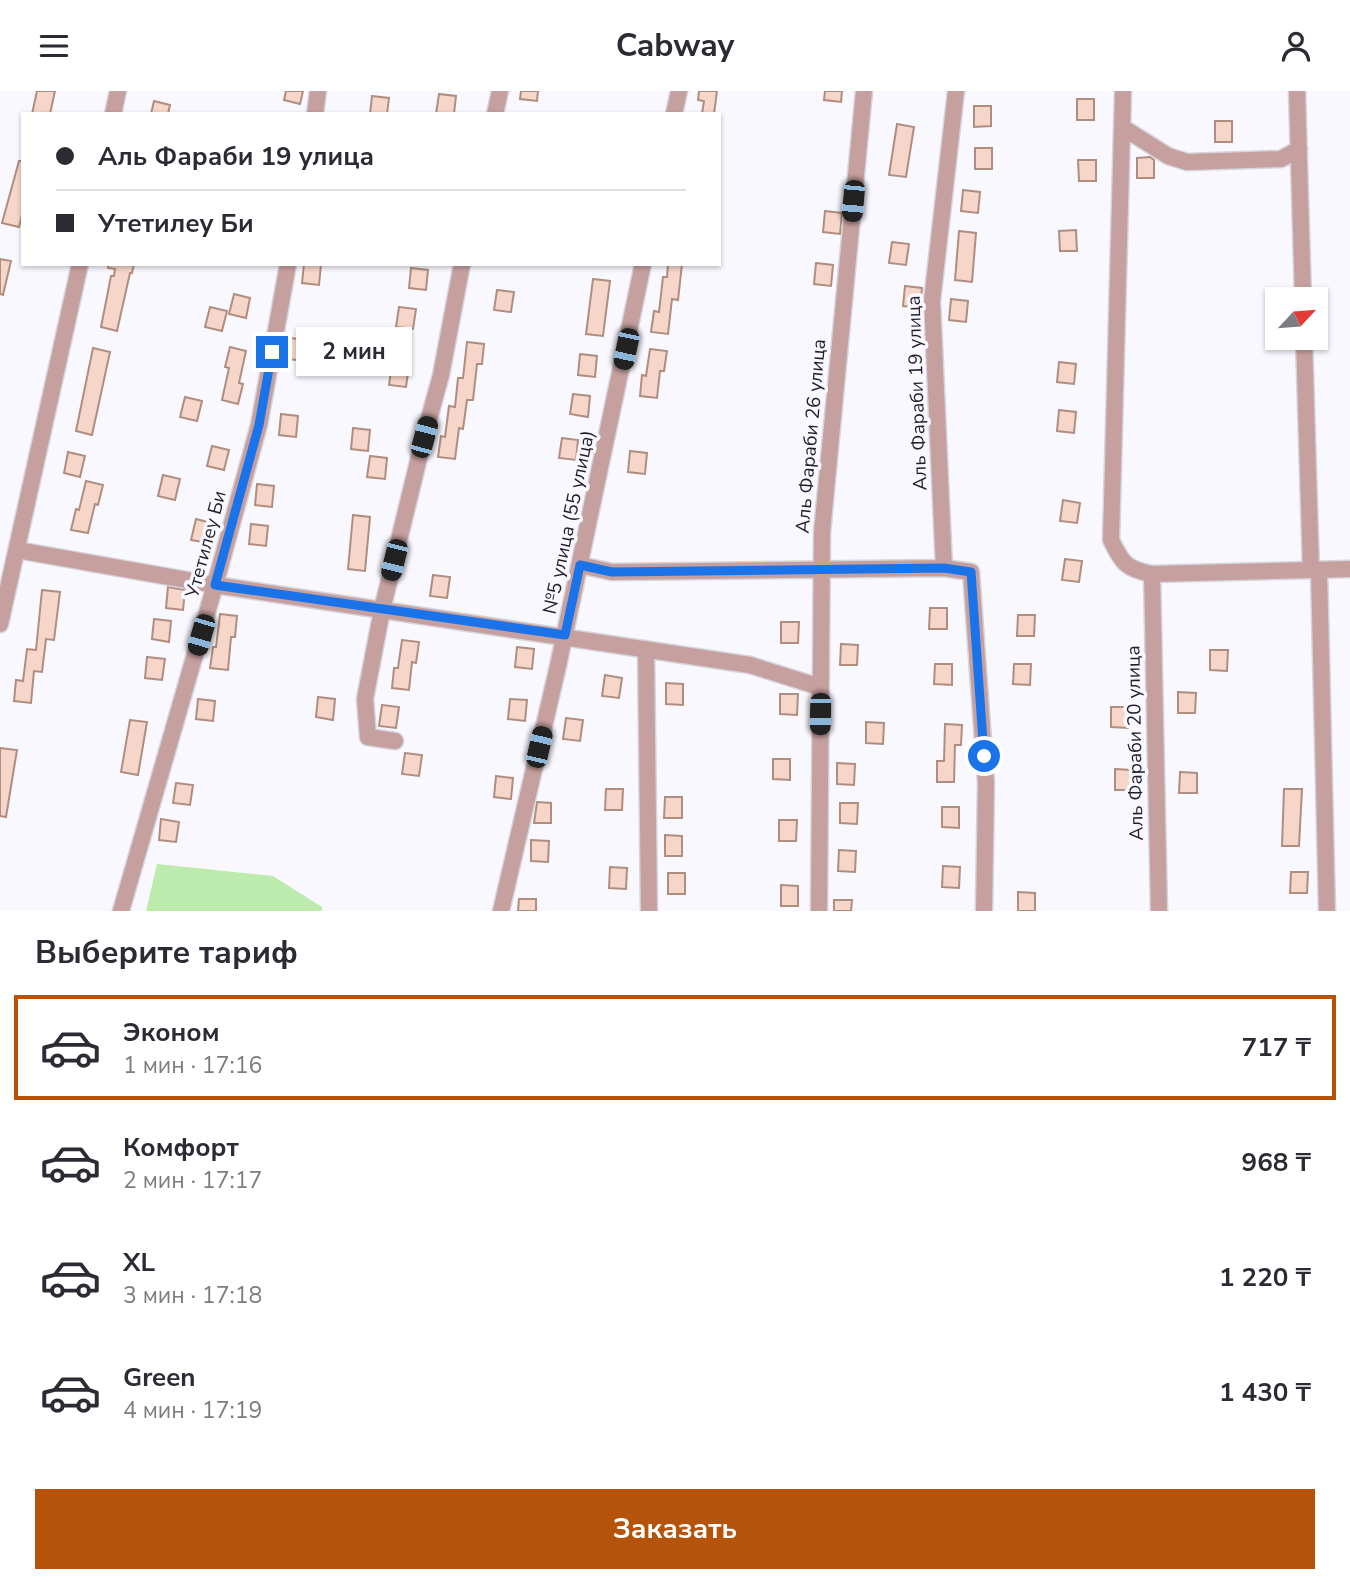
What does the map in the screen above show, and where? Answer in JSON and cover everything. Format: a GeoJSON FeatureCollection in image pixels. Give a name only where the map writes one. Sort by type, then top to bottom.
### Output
{"type":"FeatureCollection","features":[{"type":"Feature","properties":{"kind":"street"},"geometry":{"type":"LineString","coordinates":[[113,112],[118,91]]}},
{"type":"Feature","properties":{"kind":"street"},"geometry":{"type":"LineString","coordinates":[[315,112],[318,91]]}},
{"type":"Feature","properties":{"kind":"street"},"geometry":{"type":"LineString","coordinates":[[495,112],[500,91]]}},
{"type":"Feature","properties":{"kind":"street"},"geometry":{"type":"LineString","coordinates":[[674,112],[679,91]]}},
{"type":"Feature","properties":{"kind":"street","name":"Аль Фараби 26 улица"},"geometry":{"type":"LineString","coordinates":[[819,911],[820,570],[863,91]]}},
{"type":"Feature","properties":{"kind":"street","name":"Аль Фараби 19 улица"},"geometry":{"type":"LineString","coordinates":[[944,568],[932,300],[956,91]]}},
{"type":"Feature","properties":{"kind":"street"},"geometry":{"type":"LineString","coordinates":[[1122,91],[1111,540],[1120,559],[1133,570],[1152,574],[1350,569]]}},
{"type":"Feature","properties":{"kind":"street"},"geometry":{"type":"LineString","coordinates":[[1297,91],[1303,287]]}},
{"type":"Feature","properties":{"kind":"street"},"geometry":{"type":"LineString","coordinates":[[1122,127],[1168,156],[1187,162],[1281,159],[1299,149]]}},
{"type":"Feature","properties":{"kind":"street"},"geometry":{"type":"LineString","coordinates":[[0,624],[10,558],[80,266]]}},
{"type":"Feature","properties":{"kind":"street","name":"Утетилеу Би"},"geometry":{"type":"LineString","coordinates":[[121,911],[259,425],[288,266]]}},
{"type":"Feature","properties":{"kind":"street"},"geometry":{"type":"LineString","coordinates":[[394,741],[368,737],[365,699],[382,610],[441,375],[462,266]]}},
{"type":"Feature","properties":{"kind":"street","name":"№5 улица (55 улица)"},"geometry":{"type":"LineString","coordinates":[[501,911],[565,635],[643,266]]}},
{"type":"Feature","properties":{"kind":"street"},"geometry":{"type":"LineString","coordinates":[[1305,350],[1327,911]]}},
{"type":"Feature","properties":{"kind":"street"},"geometry":{"type":"LineString","coordinates":[[10,558],[565,635],[750,664],[820,687]]}},
{"type":"Feature","properties":{"kind":"street"},"geometry":{"type":"LineString","coordinates":[[580,565],[612,572],[944,568],[971,572],[986,783],[984,911]]}},
{"type":"Feature","properties":{"kind":"street","name":"Аль Фараби 20 улица"},"geometry":{"type":"LineString","coordinates":[[1152,574],[1158,911]]}},
{"type":"Feature","properties":{"kind":"street"},"geometry":{"type":"LineString","coordinates":[[646,649],[649,911]]}},
{"type":"Feature","properties":{"kind":"green space"},"geometry":{"type":"Polygon","coordinates":[[[157,864],[273,876],[322,907],[322,911],[146,911],[157,864]]]}},
{"type":"Feature","properties":{"kind":"building"},"geometry":{"type":"Polygon","coordinates":[[[37,91],[55,91],[50,112],[32,112],[37,91]]]}},
{"type":"Feature","properties":{"kind":"building"},"geometry":{"type":"Polygon","coordinates":[[[286,91],[303,91],[300,104],[284,100],[286,91]]]}},
{"type":"Feature","properties":{"kind":"building"},"geometry":{"type":"Polygon","coordinates":[[[521,91],[538,91],[537,101],[520,99],[521,91]]]}},
{"type":"Feature","properties":{"kind":"building"},"geometry":{"type":"Polygon","coordinates":[[[699,91],[717,91],[714,112],[702,112],[704,101],[698,100],[699,91]]]}},
{"type":"Feature","properties":{"kind":"building"},"geometry":{"type":"Polygon","coordinates":[[[825,91],[842,91],[841,102],[824,100],[825,91]]]}},
{"type":"Feature","properties":{"kind":"building"},"geometry":{"type":"Polygon","coordinates":[[[439,94],[456,96],[454,112],[436,112],[439,94]]]}},
{"type":"Feature","properties":{"kind":"building"},"geometry":{"type":"Polygon","coordinates":[[[372,96],[389,98],[387,112],[370,112],[372,96]]]}},
{"type":"Feature","properties":{"kind":"building"},"geometry":{"type":"Polygon","coordinates":[[[1077,99],[1094,99],[1094,120],[1077,120],[1077,99]]]}},
{"type":"Feature","properties":{"kind":"building"},"geometry":{"type":"Polygon","coordinates":[[[154,101],[170,105],[168,112],[151,112],[154,101]]]}},
{"type":"Feature","properties":{"kind":"building"},"geometry":{"type":"Polygon","coordinates":[[[974,106],[991,106],[991,126],[974,127],[974,106]]]}},
{"type":"Feature","properties":{"kind":"building"},"geometry":{"type":"Polygon","coordinates":[[[1215,121],[1232,121],[1232,142],[1215,142],[1215,121]]]}},
{"type":"Feature","properties":{"kind":"building"},"geometry":{"type":"Polygon","coordinates":[[[897,124],[914,127],[906,177],[889,175],[897,124]]]}},
{"type":"Feature","properties":{"kind":"building"},"geometry":{"type":"Polygon","coordinates":[[[975,148],[992,148],[992,169],[975,169],[975,148]]]}},
{"type":"Feature","properties":{"kind":"building"},"geometry":{"type":"Polygon","coordinates":[[[1150,157],[1154,160],[1154,178],[1137,178],[1137,158],[1150,157]]]}},
{"type":"Feature","properties":{"kind":"building"},"geometry":{"type":"Polygon","coordinates":[[[1078,160],[1096,160],[1096,181],[1079,181],[1078,160]]]}},
{"type":"Feature","properties":{"kind":"building"},"geometry":{"type":"Polygon","coordinates":[[[19,161],[21,161],[19,227],[2,223],[19,161]]]}},
{"type":"Feature","properties":{"kind":"building"},"geometry":{"type":"Polygon","coordinates":[[[963,190],[980,192],[978,213],[961,211],[963,190]]]}},
{"type":"Feature","properties":{"kind":"building"},"geometry":{"type":"Polygon","coordinates":[[[825,211],[842,213],[840,234],[823,232],[825,211]]]}},
{"type":"Feature","properties":{"kind":"building"},"geometry":{"type":"Polygon","coordinates":[[[1076,230],[1077,251],[1060,251],[1059,231],[1076,230]]]}},
{"type":"Feature","properties":{"kind":"building"},"geometry":{"type":"Polygon","coordinates":[[[959,231],[976,233],[972,282],[955,280],[959,231]]]}},
{"type":"Feature","properties":{"kind":"building"},"geometry":{"type":"Polygon","coordinates":[[[892,242],[909,244],[906,265],[889,263],[892,242]]]}},
{"type":"Feature","properties":{"kind":"building"},"geometry":{"type":"Polygon","coordinates":[[[0,259],[11,261],[3,295],[0,294],[0,259]]]}},
{"type":"Feature","properties":{"kind":"building"},"geometry":{"type":"Polygon","coordinates":[[[816,263],[833,265],[831,286],[814,284],[816,263]]]}},
{"type":"Feature","properties":{"kind":"building"},"geometry":{"type":"Polygon","coordinates":[[[134,266],[117,331],[101,327],[111,276],[114,276],[115,269],[108,268],[134,266]]]}},
{"type":"Feature","properties":{"kind":"building"},"geometry":{"type":"Polygon","coordinates":[[[304,266],[321,266],[319,285],[302,283],[304,266]]]}},
{"type":"Feature","properties":{"kind":"building"},"geometry":{"type":"Polygon","coordinates":[[[668,266],[682,266],[678,300],[672,299],[668,334],[651,332],[654,311],[659,312],[663,277],[667,277],[668,266]]]}},
{"type":"Feature","properties":{"kind":"building"},"geometry":{"type":"Polygon","coordinates":[[[411,268],[428,270],[426,290],[409,288],[411,268]]]}},
{"type":"Feature","properties":{"kind":"building"},"geometry":{"type":"Polygon","coordinates":[[[593,279],[610,281],[603,336],[586,334],[593,279]]]}},
{"type":"Feature","properties":{"kind":"building"},"geometry":{"type":"Polygon","coordinates":[[[905,286],[922,288],[920,308],[903,306],[905,286]]]}},
{"type":"Feature","properties":{"kind":"building"},"geometry":{"type":"Polygon","coordinates":[[[497,290],[514,292],[511,312],[494,310],[497,290]]]}},
{"type":"Feature","properties":{"kind":"building"},"geometry":{"type":"Polygon","coordinates":[[[234,294],[250,298],[246,318],[229,314],[234,294]]]}},
{"type":"Feature","properties":{"kind":"building"},"geometry":{"type":"Polygon","coordinates":[[[951,299],[968,301],[966,322],[949,320],[951,299]]]}},
{"type":"Feature","properties":{"kind":"building"},"geometry":{"type":"Polygon","coordinates":[[[210,307],[227,311],[222,331],[205,327],[210,307]]]}},
{"type":"Feature","properties":{"kind":"building"},"geometry":{"type":"Polygon","coordinates":[[[399,307],[416,309],[413,329],[396,327],[399,307]]]}},
{"type":"Feature","properties":{"kind":"building"},"geometry":{"type":"Polygon","coordinates":[[[290,338],[307,340],[305,361],[288,359],[290,338]]]}},
{"type":"Feature","properties":{"kind":"building"},"geometry":{"type":"Polygon","coordinates":[[[467,342],[484,344],[482,364],[477,364],[473,400],[467,400],[463,429],[459,428],[455,459],[438,457],[441,436],[445,437],[449,406],[455,407],[458,378],[463,378],[467,342]]]}},
{"type":"Feature","properties":{"kind":"building"},"geometry":{"type":"Polygon","coordinates":[[[230,347],[246,351],[239,383],[243,384],[238,404],[222,400],[229,368],[225,367],[230,347]]]}},
{"type":"Feature","properties":{"kind":"building"},"geometry":{"type":"Polygon","coordinates":[[[93,348],[110,352],[92,435],[76,431],[93,348]]]}},
{"type":"Feature","properties":{"kind":"building"},"geometry":{"type":"Polygon","coordinates":[[[650,349],[667,351],[664,371],[660,371],[657,398],[640,396],[642,375],[646,376],[650,349]]]}},
{"type":"Feature","properties":{"kind":"building"},"geometry":{"type":"Polygon","coordinates":[[[580,354],[597,356],[595,377],[578,375],[580,354]]]}},
{"type":"Feature","properties":{"kind":"building"},"geometry":{"type":"Polygon","coordinates":[[[1059,362],[1076,364],[1074,384],[1057,382],[1059,362]]]}},
{"type":"Feature","properties":{"kind":"building"},"geometry":{"type":"Polygon","coordinates":[[[392,364],[409,366],[406,387],[389,385],[392,364]]]}},
{"type":"Feature","properties":{"kind":"building"},"geometry":{"type":"Polygon","coordinates":[[[573,394],[590,396],[588,417],[570,414],[573,394]]]}},
{"type":"Feature","properties":{"kind":"building"},"geometry":{"type":"Polygon","coordinates":[[[185,397],[202,401],[197,421],[180,417],[185,397]]]}},
{"type":"Feature","properties":{"kind":"building"},"geometry":{"type":"Polygon","coordinates":[[[1059,410],[1076,412],[1074,433],[1057,431],[1059,410]]]}},
{"type":"Feature","properties":{"kind":"building"},"geometry":{"type":"Polygon","coordinates":[[[281,414],[298,416],[296,437],[279,435],[281,414]]]}},
{"type":"Feature","properties":{"kind":"building"},"geometry":{"type":"Polygon","coordinates":[[[353,428],[370,430],[368,451],[351,449],[353,428]]]}},
{"type":"Feature","properties":{"kind":"building"},"geometry":{"type":"Polygon","coordinates":[[[562,438],[578,440],[576,460],[559,458],[562,438]]]}},
{"type":"Feature","properties":{"kind":"building"},"geometry":{"type":"Polygon","coordinates":[[[212,446],[229,450],[224,470],[207,466],[212,446]]]}},
{"type":"Feature","properties":{"kind":"building"},"geometry":{"type":"Polygon","coordinates":[[[630,451],[647,453],[645,474],[628,472],[630,451]]]}},
{"type":"Feature","properties":{"kind":"building"},"geometry":{"type":"Polygon","coordinates":[[[68,452],[85,456],[80,477],[64,473],[68,452]]]}},
{"type":"Feature","properties":{"kind":"building"},"geometry":{"type":"Polygon","coordinates":[[[370,456],[387,458],[385,479],[367,477],[370,456]]]}},
{"type":"Feature","properties":{"kind":"building"},"geometry":{"type":"Polygon","coordinates":[[[163,475],[180,479],[175,500],[158,496],[163,475]]]}},
{"type":"Feature","properties":{"kind":"building"},"geometry":{"type":"Polygon","coordinates":[[[86,481],[103,485],[88,533],[71,530],[86,481]]]}},
{"type":"Feature","properties":{"kind":"building"},"geometry":{"type":"Polygon","coordinates":[[[257,484],[274,486],[272,507],[255,505],[257,484]]]}},
{"type":"Feature","properties":{"kind":"building"},"geometry":{"type":"Polygon","coordinates":[[[1063,500],[1080,503],[1077,523],[1060,521],[1063,500]]]}},
{"type":"Feature","properties":{"kind":"building"},"geometry":{"type":"Polygon","coordinates":[[[353,515],[370,517],[365,571],[348,569],[353,515]]]}},
{"type":"Feature","properties":{"kind":"building"},"geometry":{"type":"Polygon","coordinates":[[[196,519],[212,523],[208,543],[191,540],[196,519]]]}},
{"type":"Feature","properties":{"kind":"building"},"geometry":{"type":"Polygon","coordinates":[[[251,524],[268,526],[266,546],[249,544],[251,524]]]}},
{"type":"Feature","properties":{"kind":"building"},"geometry":{"type":"Polygon","coordinates":[[[1065,559],[1082,561],[1079,582],[1062,580],[1065,559]]]}},
{"type":"Feature","properties":{"kind":"building"},"geometry":{"type":"Polygon","coordinates":[[[433,575],[450,577],[447,598],[430,596],[433,575]]]}},
{"type":"Feature","properties":{"kind":"building"},"geometry":{"type":"Polygon","coordinates":[[[168,587],[185,590],[183,610],[166,608],[168,587]]]}},
{"type":"Feature","properties":{"kind":"building"},"geometry":{"type":"Polygon","coordinates":[[[42,590],[60,592],[54,640],[46,639],[42,672],[34,671],[31,703],[14,701],[16,680],[23,681],[27,649],[36,650],[42,590]]]}},
{"type":"Feature","properties":{"kind":"building"},"geometry":{"type":"Polygon","coordinates":[[[930,608],[947,608],[947,629],[929,629],[930,608]]]}},
{"type":"Feature","properties":{"kind":"building"},"geometry":{"type":"Polygon","coordinates":[[[220,614],[237,616],[235,637],[231,637],[228,670],[210,668],[220,614]]]}},
{"type":"Feature","properties":{"kind":"building"},"geometry":{"type":"Polygon","coordinates":[[[1018,615],[1035,615],[1034,636],[1017,636],[1018,615]]]}},
{"type":"Feature","properties":{"kind":"building"},"geometry":{"type":"Polygon","coordinates":[[[154,619],[171,621],[169,642],[152,639],[154,619]]]}},
{"type":"Feature","properties":{"kind":"building"},"geometry":{"type":"Polygon","coordinates":[[[781,622],[799,622],[798,643],[781,643],[781,622]]]}},
{"type":"Feature","properties":{"kind":"building"},"geometry":{"type":"Polygon","coordinates":[[[402,640],[419,642],[416,663],[412,662],[409,690],[392,688],[394,668],[398,668],[402,640]]]}},
{"type":"Feature","properties":{"kind":"building"},"geometry":{"type":"Polygon","coordinates":[[[841,644],[858,645],[857,665],[840,665],[841,644]]]}},
{"type":"Feature","properties":{"kind":"building"},"geometry":{"type":"Polygon","coordinates":[[[517,647],[534,649],[532,669],[515,667],[517,647]]]}},
{"type":"Feature","properties":{"kind":"building"},"geometry":{"type":"Polygon","coordinates":[[[1210,650],[1228,650],[1227,671],[1210,670],[1210,650]]]}},
{"type":"Feature","properties":{"kind":"building"},"geometry":{"type":"Polygon","coordinates":[[[147,657],[165,659],[162,680],[145,678],[147,657]]]}},
{"type":"Feature","properties":{"kind":"building"},"geometry":{"type":"Polygon","coordinates":[[[935,664],[952,664],[952,685],[934,684],[935,664]]]}},
{"type":"Feature","properties":{"kind":"building"},"geometry":{"type":"Polygon","coordinates":[[[1014,664],[1031,664],[1030,685],[1013,684],[1014,664]]]}},
{"type":"Feature","properties":{"kind":"building"},"geometry":{"type":"Polygon","coordinates":[[[605,675],[622,678],[619,698],[602,696],[605,675]]]}},
{"type":"Feature","properties":{"kind":"building"},"geometry":{"type":"Polygon","coordinates":[[[666,683],[683,684],[683,705],[666,704],[666,683]]]}},
{"type":"Feature","properties":{"kind":"building"},"geometry":{"type":"Polygon","coordinates":[[[1178,692],[1196,693],[1195,713],[1178,713],[1178,692]]]}},
{"type":"Feature","properties":{"kind":"building"},"geometry":{"type":"Polygon","coordinates":[[[780,694],[798,694],[797,715],[780,714],[780,694]]]}},
{"type":"Feature","properties":{"kind":"building"},"geometry":{"type":"Polygon","coordinates":[[[318,697],[335,699],[333,720],[316,717],[318,697]]]}},
{"type":"Feature","properties":{"kind":"building"},"geometry":{"type":"Polygon","coordinates":[[[198,699],[215,701],[213,721],[196,719],[198,699]]]}},
{"type":"Feature","properties":{"kind":"building"},"geometry":{"type":"Polygon","coordinates":[[[510,699],[527,700],[525,721],[508,719],[510,699]]]}},
{"type":"Feature","properties":{"kind":"building"},"geometry":{"type":"Polygon","coordinates":[[[382,705],[399,707],[396,728],[379,726],[382,705]]]}},
{"type":"Feature","properties":{"kind":"building"},"geometry":{"type":"Polygon","coordinates":[[[1111,707],[1129,707],[1128,728],[1111,727],[1111,707]]]}},
{"type":"Feature","properties":{"kind":"building"},"geometry":{"type":"Polygon","coordinates":[[[566,718],[583,720],[580,741],[563,739],[566,718]]]}},
{"type":"Feature","properties":{"kind":"building"},"geometry":{"type":"Polygon","coordinates":[[[130,720],[147,722],[138,775],[121,772],[130,720]]]}},
{"type":"Feature","properties":{"kind":"building"},"geometry":{"type":"Polygon","coordinates":[[[866,722],[884,723],[883,744],[866,743],[866,722]]]}},
{"type":"Feature","properties":{"kind":"building"},"geometry":{"type":"Polygon","coordinates":[[[945,724],[962,725],[961,745],[955,745],[954,782],[937,782],[937,761],[944,761],[945,724]]]}},
{"type":"Feature","properties":{"kind":"building"},"geometry":{"type":"Polygon","coordinates":[[[0,748],[17,750],[6,817],[0,816],[0,748]]]}},
{"type":"Feature","properties":{"kind":"building"},"geometry":{"type":"Polygon","coordinates":[[[405,753],[422,755],[419,776],[402,774],[405,753]]]}},
{"type":"Feature","properties":{"kind":"building"},"geometry":{"type":"Polygon","coordinates":[[[773,759],[790,759],[790,780],[773,779],[773,759]]]}},
{"type":"Feature","properties":{"kind":"building"},"geometry":{"type":"Polygon","coordinates":[[[837,763],[855,764],[854,785],[837,784],[837,763]]]}},
{"type":"Feature","properties":{"kind":"building"},"geometry":{"type":"Polygon","coordinates":[[[1115,769],[1132,770],[1132,790],[1115,790],[1115,769]]]}},
{"type":"Feature","properties":{"kind":"building"},"geometry":{"type":"Polygon","coordinates":[[[1180,772],[1197,773],[1197,793],[1179,793],[1180,772]]]}},
{"type":"Feature","properties":{"kind":"building"},"geometry":{"type":"Polygon","coordinates":[[[496,776],[513,778],[511,799],[494,797],[496,776]]]}},
{"type":"Feature","properties":{"kind":"building"},"geometry":{"type":"Polygon","coordinates":[[[176,783],[193,785],[190,805],[173,803],[176,783]]]}},
{"type":"Feature","properties":{"kind":"building"},"geometry":{"type":"Polygon","coordinates":[[[606,789],[623,789],[622,810],[605,810],[606,789]]]}},
{"type":"Feature","properties":{"kind":"building"},"geometry":{"type":"Polygon","coordinates":[[[1284,789],[1302,789],[1299,846],[1282,846],[1284,789]]]}},
{"type":"Feature","properties":{"kind":"building"},"geometry":{"type":"Polygon","coordinates":[[[665,797],[682,797],[682,818],[664,818],[665,797]]]}},
{"type":"Feature","properties":{"kind":"building"},"geometry":{"type":"Polygon","coordinates":[[[537,802],[551,803],[551,823],[534,823],[537,802]]]}},
{"type":"Feature","properties":{"kind":"building"},"geometry":{"type":"Polygon","coordinates":[[[840,803],[858,803],[857,824],[840,823],[840,803]]]}},
{"type":"Feature","properties":{"kind":"building"},"geometry":{"type":"Polygon","coordinates":[[[942,807],[959,807],[959,828],[942,827],[942,807]]]}},
{"type":"Feature","properties":{"kind":"building"},"geometry":{"type":"Polygon","coordinates":[[[161,819],[179,822],[176,842],[159,840],[161,819]]]}},
{"type":"Feature","properties":{"kind":"building"},"geometry":{"type":"Polygon","coordinates":[[[779,820],[797,820],[796,841],[779,841],[779,820]]]}},
{"type":"Feature","properties":{"kind":"building"},"geometry":{"type":"Polygon","coordinates":[[[665,835],[682,836],[682,856],[665,856],[665,835]]]}},
{"type":"Feature","properties":{"kind":"building"},"geometry":{"type":"Polygon","coordinates":[[[531,840],[549,841],[548,862],[531,861],[531,840]]]}},
{"type":"Feature","properties":{"kind":"building"},"geometry":{"type":"Polygon","coordinates":[[[839,850],[856,851],[855,872],[838,871],[839,850]]]}},
{"type":"Feature","properties":{"kind":"building"},"geometry":{"type":"Polygon","coordinates":[[[943,866],[960,867],[959,888],[942,887],[943,866]]]}},
{"type":"Feature","properties":{"kind":"building"},"geometry":{"type":"Polygon","coordinates":[[[610,867],[627,868],[626,889],[609,888],[610,867]]]}},
{"type":"Feature","properties":{"kind":"building"},"geometry":{"type":"Polygon","coordinates":[[[1291,872],[1308,872],[1307,893],[1290,893],[1291,872]]]}},
{"type":"Feature","properties":{"kind":"building"},"geometry":{"type":"Polygon","coordinates":[[[668,873],[685,873],[685,894],[668,894],[668,873]]]}},
{"type":"Feature","properties":{"kind":"building"},"geometry":{"type":"Polygon","coordinates":[[[781,885],[798,886],[798,906],[781,906],[781,885]]]}},
{"type":"Feature","properties":{"kind":"building"},"geometry":{"type":"Polygon","coordinates":[[[1018,892],[1035,893],[1035,911],[1018,911],[1018,892]]]}},
{"type":"Feature","properties":{"kind":"building"},"geometry":{"type":"Polygon","coordinates":[[[519,899],[536,899],[536,911],[518,911],[519,899]]]}},
{"type":"Feature","properties":{"kind":"building"},"geometry":{"type":"Polygon","coordinates":[[[834,900],[852,900],[851,911],[834,911],[834,900]]]}},
{"type":"Feature","properties":{"kind":"route"},"geometry":{"type":"LineString","coordinates":[[272,352],[259,425],[215,585],[565,635],[580,565],[612,572],[944,568],[971,572],[984,756]]}}]}
